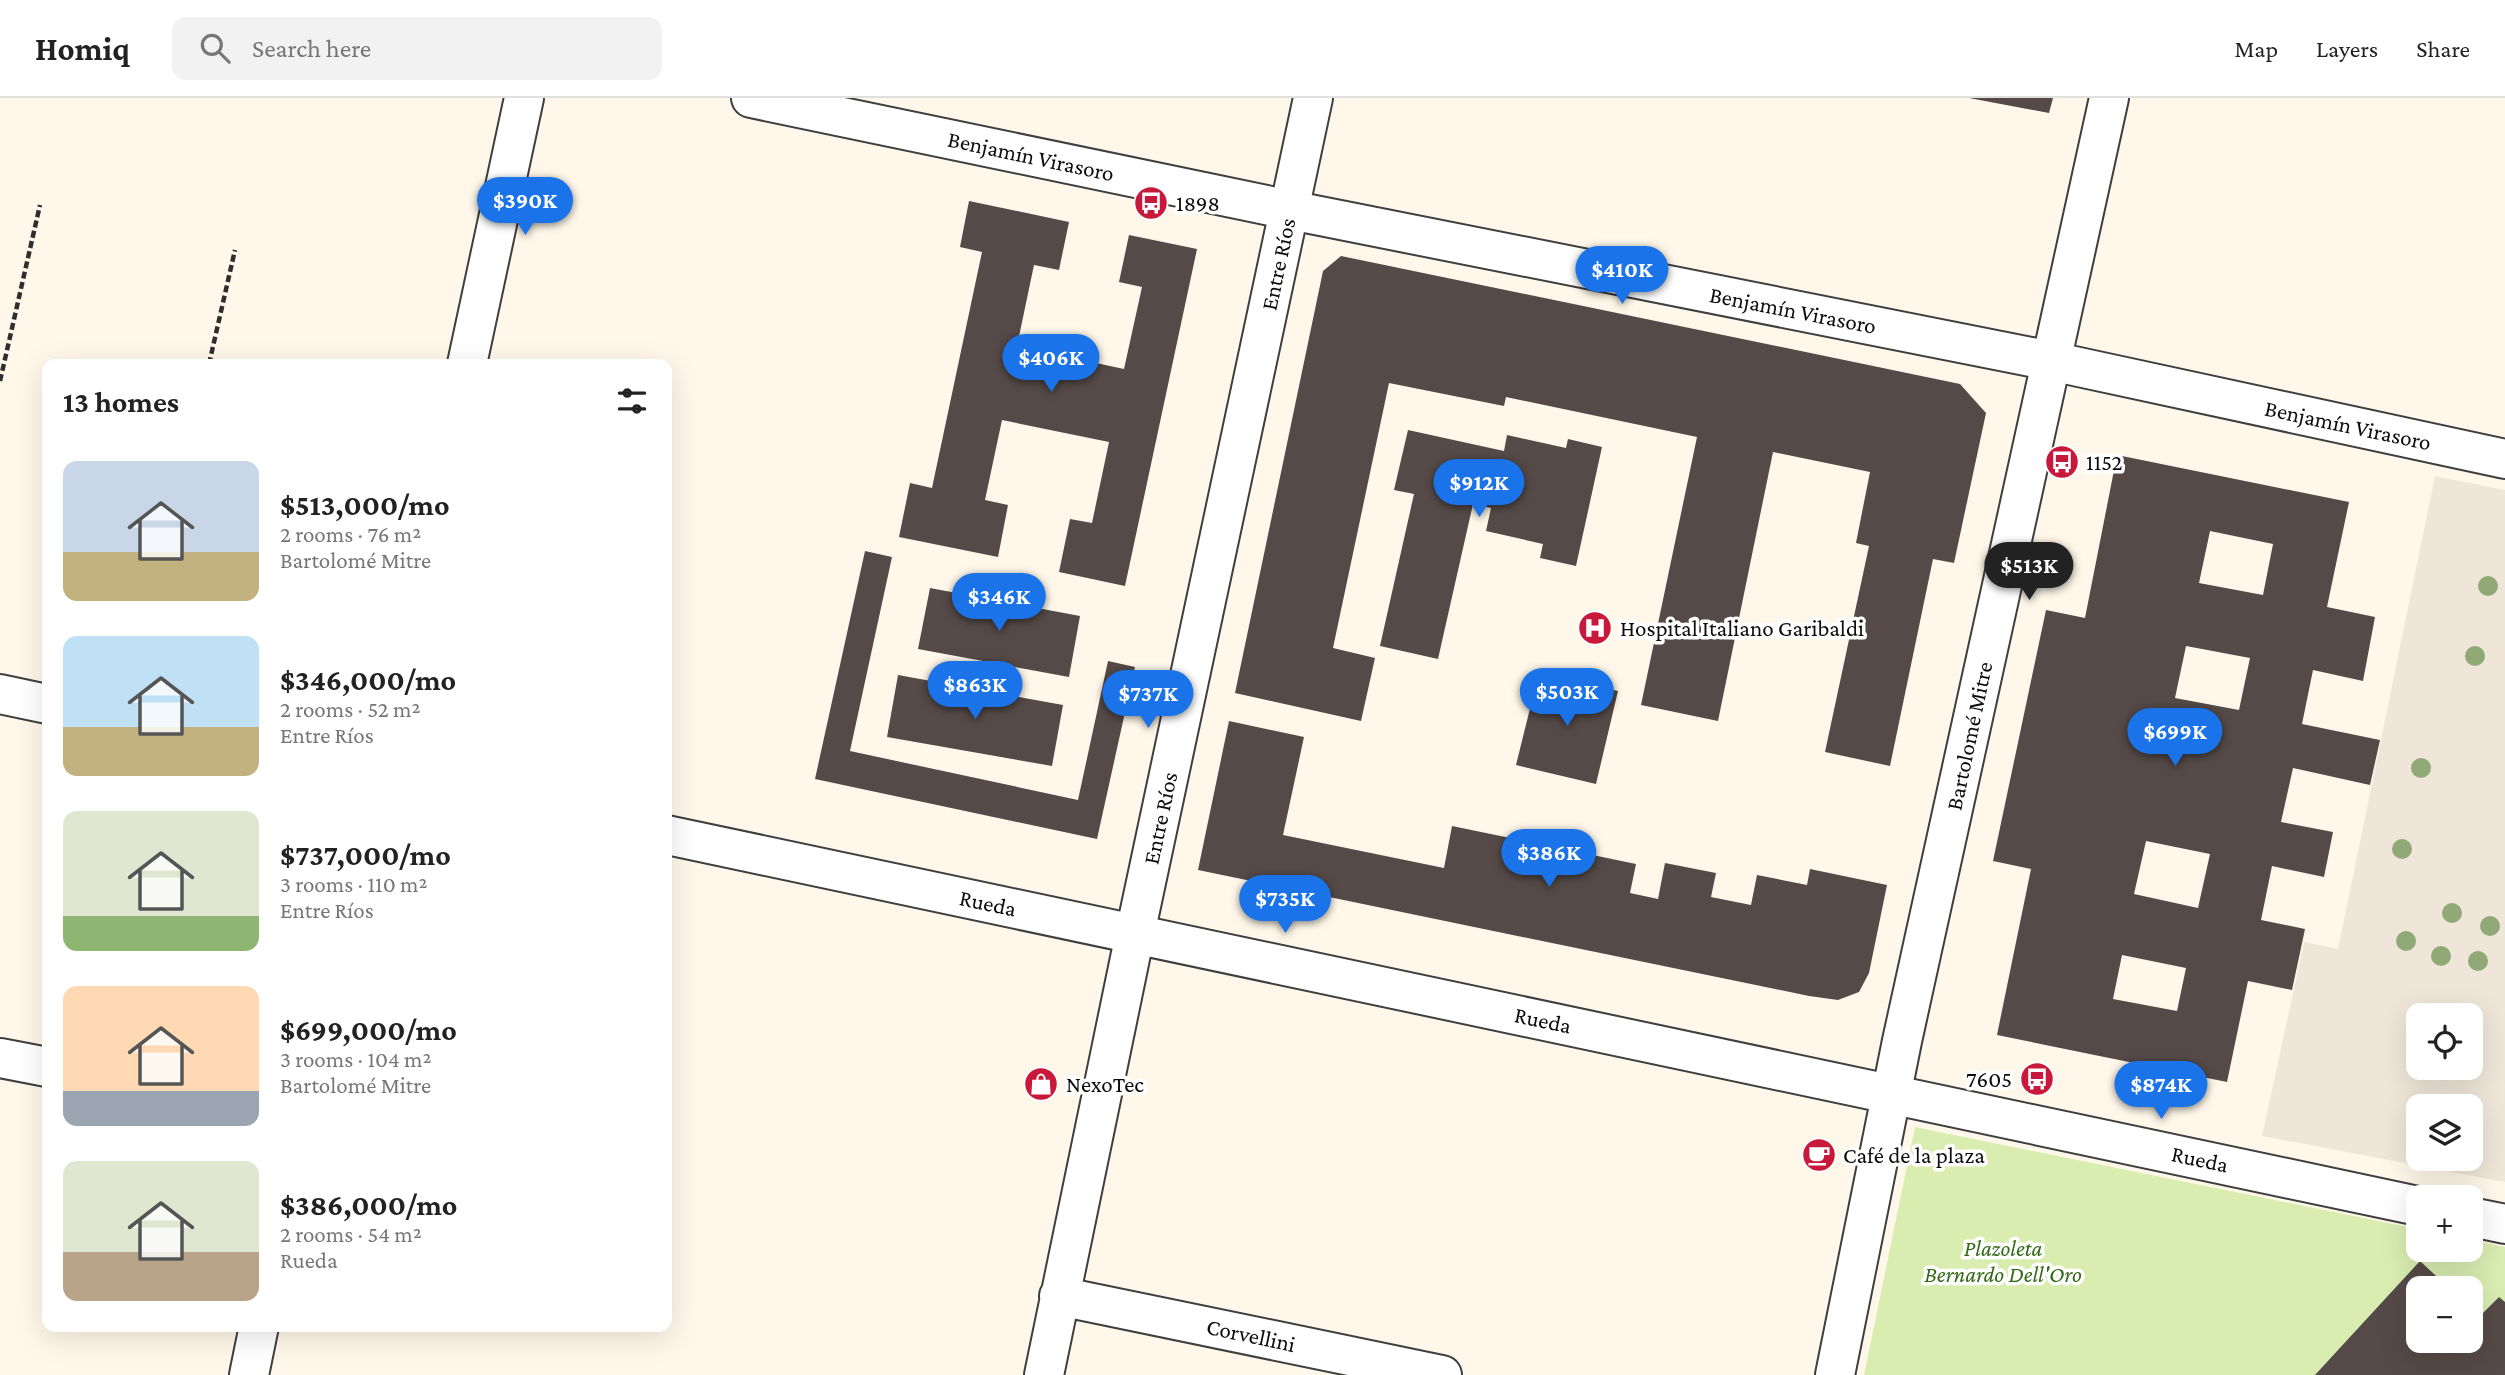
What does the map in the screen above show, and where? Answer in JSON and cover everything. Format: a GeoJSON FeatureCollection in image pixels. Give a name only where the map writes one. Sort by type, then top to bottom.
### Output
{"type":"FeatureCollection","features":[{"type":"Feature","properties":{"kind":"street"},"geometry":{"type":"LineString","coordinates":[[468,359],[524,98]]}},
{"type":"Feature","properties":{"kind":"street","name":"Benjamín Virasoro"},"geometry":{"type":"LineString","coordinates":[[751,98],[1290,210],[2051,361],[2505,459]]}},
{"type":"Feature","properties":{"kind":"street","name":"Entre Ríos"},"geometry":{"type":"LineString","coordinates":[[1044,1375],[1135,934],[1314,98]]}},
{"type":"Feature","properties":{"kind":"street","name":"Bartolomé Mitre"},"geometry":{"type":"LineString","coordinates":[[1835,1375],[1890,1094],[2109,98]]}},
{"type":"Feature","properties":{"kind":"street"},"geometry":{"type":"LineString","coordinates":[[0,694],[42,703]]}},
{"type":"Feature","properties":{"kind":"street","name":"Rueda"},"geometry":{"type":"LineString","coordinates":[[672,836],[2406,1203]]}},
{"type":"Feature","properties":{"kind":"street"},"geometry":{"type":"LineString","coordinates":[[0,1058],[42,1067]]}},
{"type":"Feature","properties":{"kind":"street"},"geometry":{"type":"LineString","coordinates":[[2483,1219],[2505,1224]]}},
{"type":"Feature","properties":{"kind":"street","name":"Corvellini"},"geometry":{"type":"LineString","coordinates":[[1059,1296],[1442,1375]]}},
{"type":"Feature","properties":{"kind":"street"},"geometry":{"type":"LineString","coordinates":[[249,1375],[258,1332]]}},
{"type":"Feature","properties":{"kind":"path"},"geometry":{"type":"LineString","coordinates":[[0,382],[40,205]]}},
{"type":"Feature","properties":{"kind":"path"},"geometry":{"type":"LineString","coordinates":[[210,359],[235,250]]}},
{"type":"Feature","properties":{"kind":"green space","name":"Plazoleta Bernardo Dell'Oro"},"geometry":{"type":"Polygon","coordinates":[[[1915,1127],[2406,1227],[2406,1262],[2483,1262],[2483,1242],[2505,1247],[2505,1375],[1864,1375],[1915,1127]]]}},
{"type":"Feature","properties":{"kind":"shaded area"},"geometry":{"type":"Polygon","coordinates":[[[2435,476],[2505,490],[2505,1182],[2447,1171],[2483,1171],[2483,1094],[2406,1094],[2406,1163],[2262,1136],[2304,942],[2338,949],[2435,476]]]}},
{"type":"Feature","properties":{"kind":"building"},"geometry":{"type":"Polygon","coordinates":[[[1969,98],[2053,98],[2049,113],[1969,98]]]}},
{"type":"Feature","properties":{"kind":"building"},"geometry":{"type":"Polygon","coordinates":[[[969,201],[1069,222],[1059,270],[1034,265],[1017,346],[1124,369],[1142,287],[1119,282],[1129,235],[1197,249],[1125,586],[1059,572],[1070,519],[1092,523],[1109,442],[1002,420],[985,500],[1008,505],[998,557],[899,537],[910,483],[932,488],[982,252],[960,247],[969,201]]]}},
{"type":"Feature","properties":{"kind":"building"},"geometry":{"type":"Polygon","coordinates":[[[1341,256],[1960,384],[1986,413],[1954,563],[1933,559],[1890,766],[1825,752],[1869,546],[1856,543],[1870,472],[1773,452],[1718,721],[1641,705],[1697,437],[1506,397],[1504,406],[1389,383],[1333,648],[1375,658],[1361,721],[1235,693],[1323,271],[1341,256]]]}},
{"type":"Feature","properties":{"kind":"building"},"geometry":{"type":"Polygon","coordinates":[[[1408,430],[1504,451],[1507,435],[1566,448],[1568,439],[1602,447],[1576,566],[1540,558],[1543,544],[1486,531],[1491,508],[1473,504],[1438,659],[1380,646],[1414,494],[1394,490],[1408,430]]]}},
{"type":"Feature","properties":{"kind":"building"},"geometry":{"type":"Polygon","coordinates":[[[2117,455],[2349,502],[2327,607],[2375,617],[2363,681],[2313,670],[2302,724],[2380,740],[2370,785],[2293,768],[2281,822],[2333,832],[2324,877],[2272,866],[2261,920],[2305,929],[2292,990],[2248,981],[2227,1082],[1997,1035],[2031,869],[1993,861],[2046,610],[2085,618],[2117,455]],[[2210,531],[2199,583],[2263,595],[2273,544],[2210,531]],[[2186,646],[2175,698],[2239,710],[2250,658],[2186,646]],[[2146,841],[2134,894],[2198,908],[2210,854],[2146,841]],[[2122,955],[2113,999],[2177,1011],[2186,968],[2122,955]]]}},
{"type":"Feature","properties":{"kind":"building"},"geometry":{"type":"Polygon","coordinates":[[[865,551],[892,557],[850,751],[1078,800],[1108,661],[1135,667],[1097,839],[815,779],[865,551]]]}},
{"type":"Feature","properties":{"kind":"building"},"geometry":{"type":"Polygon","coordinates":[[[930,588],[1080,616],[1069,677],[918,649],[930,588]]]}},
{"type":"Feature","properties":{"kind":"building"},"geometry":{"type":"Polygon","coordinates":[[[1539,672],[1618,691],[1596,784],[1516,765],[1539,672]]]}},
{"type":"Feature","properties":{"kind":"building"},"geometry":{"type":"Polygon","coordinates":[[[898,675],[1063,705],[1052,766],[887,737],[898,675]]]}},
{"type":"Feature","properties":{"kind":"building"},"geometry":{"type":"Polygon","coordinates":[[[1229,721],[1304,737],[1283,835],[1444,868],[1452,826],[1636,864],[1630,893],[1658,899],[1665,863],[1716,873],[1711,897],[1751,905],[1757,875],[1807,885],[1810,869],[1887,885],[1869,973],[1859,992],[1838,1000],[1809,996],[1198,870],[1229,721]]]}},
{"type":"Feature","properties":{"kind":"building"},"geometry":{"type":"Polygon","coordinates":[[[2421,1262],[2436,1276],[2406,1276],[2421,1262]]]}},
{"type":"Feature","properties":{"kind":"building"},"geometry":{"type":"Polygon","coordinates":[[[2406,1276],[2406,1353],[2483,1353],[2483,1313],[2499,1297],[2505,1302],[2505,1375],[2315,1375],[2406,1276]]]}},
{"type":"Feature","properties":{"kind":"place","name":"1898"},"geometry":{"type":"Point","coordinates":[1151,203]}},
{"type":"Feature","properties":{"kind":"place","name":"1152"},"geometry":{"type":"Point","coordinates":[2062,462]}},
{"type":"Feature","properties":{"kind":"place","name":"Hospital Italiano Garibaldi"},"geometry":{"type":"Point","coordinates":[1595,628]}},
{"type":"Feature","properties":{"kind":"place","name":"7605"},"geometry":{"type":"Point","coordinates":[2037,1079]}},
{"type":"Feature","properties":{"kind":"place","name":"NexoTec"},"geometry":{"type":"Point","coordinates":[1041,1084]}},
{"type":"Feature","properties":{"kind":"place","name":"Café de la plaza"},"geometry":{"type":"Point","coordinates":[1819,1155]}}]}
